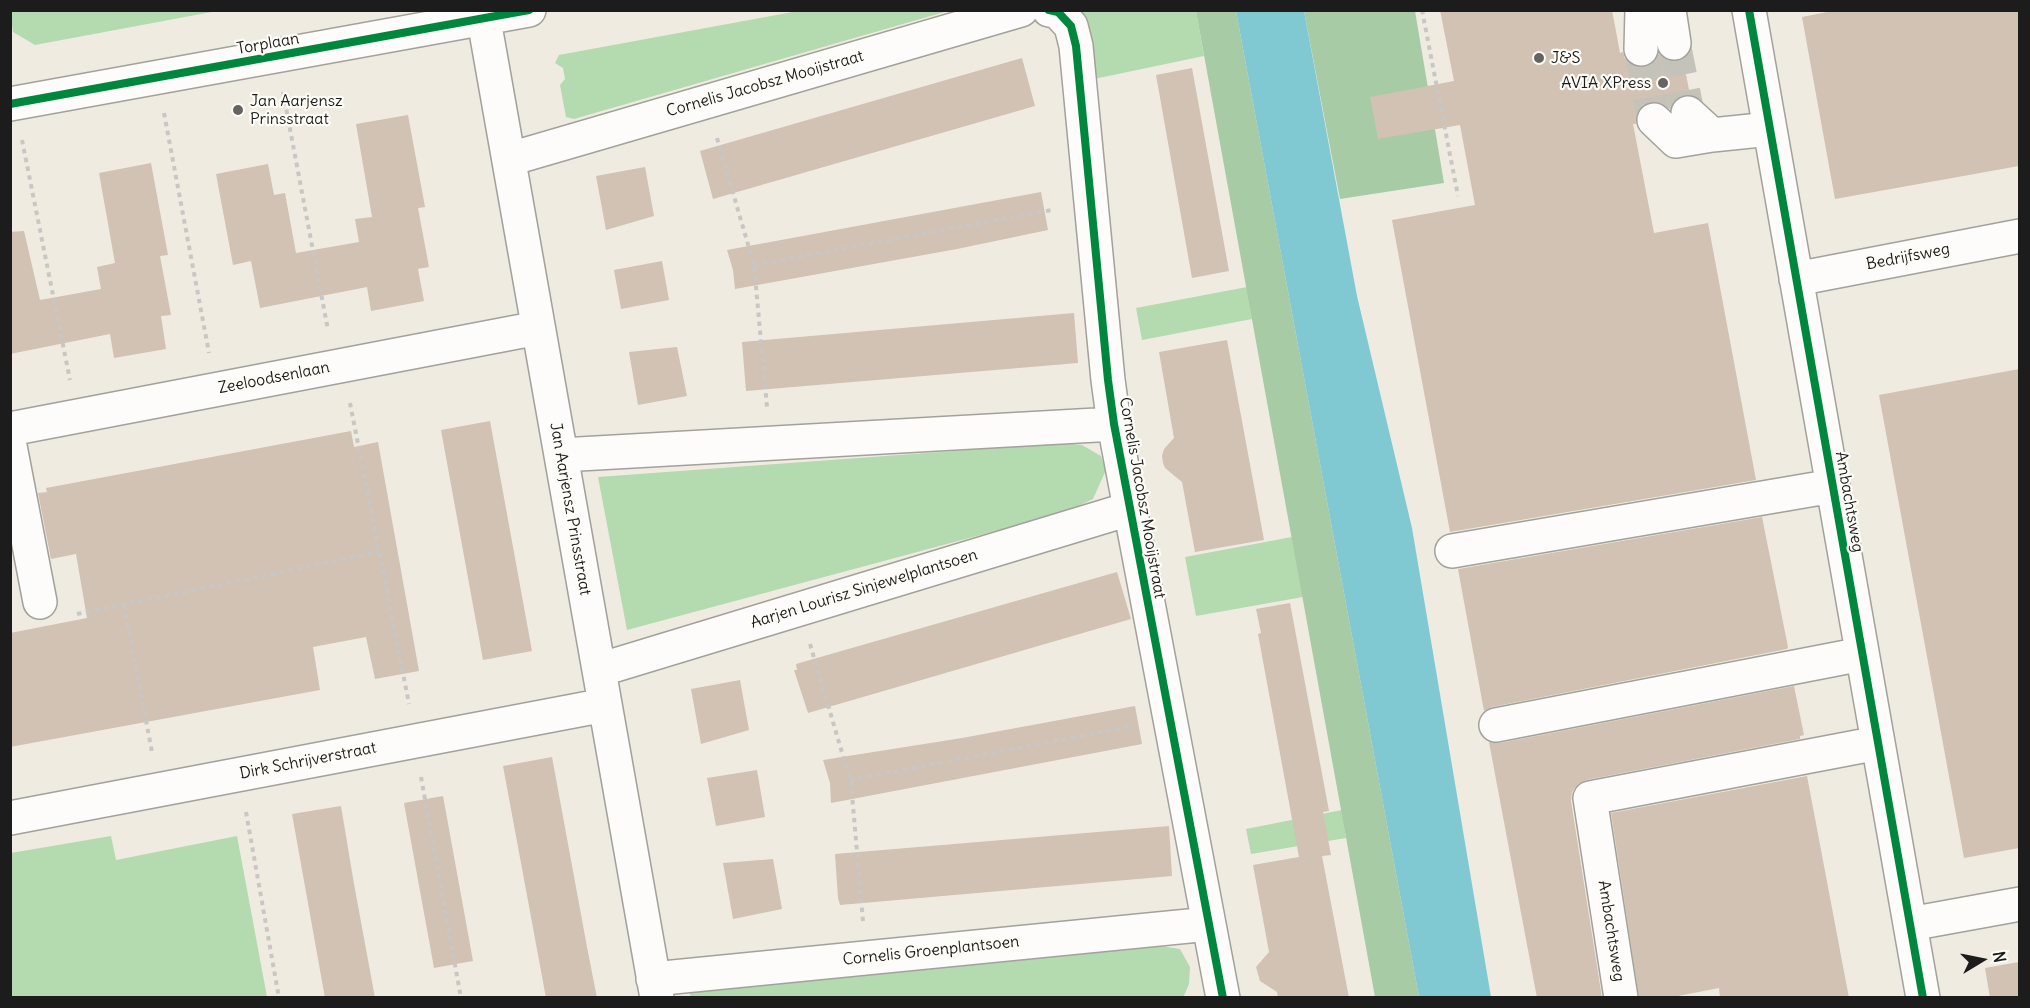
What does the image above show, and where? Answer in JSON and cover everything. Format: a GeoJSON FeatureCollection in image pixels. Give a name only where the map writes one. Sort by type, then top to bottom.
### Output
{"type":"FeatureCollection","features":[{"type":"Feature","properties":{"kind":"street","name":"Torplaan"},"geometry":{"type":"LineString","coordinates":[[13,103],[530,10]]}},
{"type":"Feature","properties":{"kind":"street","name":"Cornelis Jacobsz Mooijstraat"},"geometry":{"type":"LineString","coordinates":[[510,159],[1021,10]]}},
{"type":"Feature","properties":{"kind":"street","name":"Cornelis Jacobsz Mooijstraat"},"geometry":{"type":"LineString","coordinates":[[1049,10],[1058,12],[1071,26],[1076,46],[1114,424],[1223,998]]}},
{"type":"Feature","properties":{"kind":"street"},"geometry":{"type":"LineString","coordinates":[[1641,49],[1642,10]]}},
{"type":"Feature","properties":{"kind":"street"},"geometry":{"type":"LineString","coordinates":[[1669,10],[1674,43]]}},
{"type":"Feature","properties":{"kind":"street","name":"Ambachtsweg"},"geometry":{"type":"LineString","coordinates":[[1749,10],[1923,998]]}},
{"type":"Feature","properties":{"kind":"street","name":"Jan Aarjensz Prinsstraat"},"geometry":{"type":"LineString","coordinates":[[484,20],[655,988]]}},
{"type":"Feature","properties":{"kind":"street"},"geometry":{"type":"LineString","coordinates":[[1688,113],[1712,135]]}},
{"type":"Feature","properties":{"kind":"street"},"geometry":{"type":"LineString","coordinates":[[1654,120],[1676,141],[1770,129]]}},
{"type":"Feature","properties":{"kind":"street","name":"Bedrijfsweg"},"geometry":{"type":"LineString","coordinates":[[1796,279],[2019,236]]}},
{"type":"Feature","properties":{"kind":"street","name":"Zeeloodsenlaan"},"geometry":{"type":"LineString","coordinates":[[10,429],[537,328]]}},
{"type":"Feature","properties":{"kind":"street"},"geometry":{"type":"LineString","coordinates":[[561,455],[1114,424]]}},
{"type":"Feature","properties":{"kind":"street"},"geometry":{"type":"LineString","coordinates":[[10,446],[53,609]]}},
{"type":"Feature","properties":{"kind":"street","name":"Ambachtsweg"},"geometry":{"type":"LineString","coordinates":[[1452,551],[1833,486]]}},
{"type":"Feature","properties":{"kind":"street","name":"Aarjen Lourisz Sinjewelplantsoen"},"geometry":{"type":"LineString","coordinates":[[598,670],[1129,509]]}},
{"type":"Feature","properties":{"kind":"street"},"geometry":{"type":"LineString","coordinates":[[1496,725],[1862,654]]}},
{"type":"Feature","properties":{"kind":"street","name":"Dirk Schrijverstraat"},"geometry":{"type":"LineString","coordinates":[[10,818],[605,705]]}},
{"type":"Feature","properties":{"kind":"street","name":"Ambachtsweg"},"geometry":{"type":"LineString","coordinates":[[1621,998],[1590,798],[1878,743]]}},
{"type":"Feature","properties":{"kind":"street"},"geometry":{"type":"LineString","coordinates":[[1910,924],[2019,904]]}},
{"type":"Feature","properties":{"kind":"street","name":"Cornelis Groenplantsoen"},"geometry":{"type":"LineString","coordinates":[[655,988],[866,958],[1209,924]]}},
{"type":"Feature","properties":{"kind":"path"},"geometry":{"type":"LineString","coordinates":[[1422,10],[1458,196]]}},
{"type":"Feature","properties":{"kind":"path"},"geometry":{"type":"LineString","coordinates":[[277,57],[327,326],[342,365],[416,741],[421,781],[461,998]]}},
{"type":"Feature","properties":{"kind":"path"},"geometry":{"type":"LineString","coordinates":[[157,78],[216,390]]}},
{"type":"Feature","properties":{"kind":"path"},"geometry":{"type":"LineString","coordinates":[[707,101],[754,265],[770,443]]}},
{"type":"Feature","properties":{"kind":"path"},"geometry":{"type":"LineString","coordinates":[[13,103],[77,416]]}},
{"type":"Feature","properties":{"kind":"path"},"geometry":{"type":"LineString","coordinates":[[754,265],[1092,202]]}},
{"type":"Feature","properties":{"kind":"path"},"geometry":{"type":"LineString","coordinates":[[53,609],[124,605],[379,552]]}},
{"type":"Feature","properties":{"kind":"path"},"geometry":{"type":"LineString","coordinates":[[124,605],[159,789]]}},
{"type":"Feature","properties":{"kind":"path"},"geometry":{"type":"LineString","coordinates":[[800,609],[850,780],[866,958]]}},
{"type":"Feature","properties":{"kind":"path"},"geometry":{"type":"LineString","coordinates":[[850,780],[1170,719]]}},
{"type":"Feature","properties":{"kind":"path"},"geometry":{"type":"LineString","coordinates":[[239,775],[279,998]]}},
{"type":"Feature","properties":{"kind":"green space"},"geometry":{"type":"Polygon","coordinates":[[[10,11],[217,11],[35,45],[13,32],[10,11]]]}},
{"type":"Feature","properties":{"kind":"green space"},"geometry":{"type":"Polygon","coordinates":[[[798,11],[948,11],[574,119],[566,117],[560,85],[565,79],[563,68],[555,63],[559,55],[798,11]]]}},
{"type":"Feature","properties":{"kind":"green space"},"geometry":{"type":"Polygon","coordinates":[[[1081,11],[1196,11],[1204,56],[1094,79],[1086,25],[1081,11]]]}},
{"type":"Feature","properties":{"kind":"green space"},"geometry":{"type":"Polygon","coordinates":[[[1196,11],[1236,11],[1419,997],[1375,997],[1196,11]]]}},
{"type":"Feature","properties":{"kind":"green space"},"geometry":{"type":"Polygon","coordinates":[[[1304,11],[1415,11],[1444,183],[1340,199],[1304,11]]]}},
{"type":"Feature","properties":{"kind":"green space"},"geometry":{"type":"Polygon","coordinates":[[[1247,287],[1252,319],[1142,340],[1136,308],[1247,287]]]}},
{"type":"Feature","properties":{"kind":"green space"},"geometry":{"type":"Polygon","coordinates":[[[1063,443],[1082,445],[1101,456],[1106,470],[1093,499],[1066,512],[627,630],[598,477],[1063,443]]]}},
{"type":"Feature","properties":{"kind":"green space"},"geometry":{"type":"Polygon","coordinates":[[[1292,537],[1303,597],[1196,616],[1185,557],[1292,537]]]}},
{"type":"Feature","properties":{"kind":"green space"},"geometry":{"type":"Polygon","coordinates":[[[1342,810],[1346,838],[1251,854],[1246,829],[1342,810]]]}},
{"type":"Feature","properties":{"kind":"green space"},"geometry":{"type":"Polygon","coordinates":[[[111,836],[116,860],[237,836],[267,997],[11,997],[11,853],[111,836]]]}},
{"type":"Feature","properties":{"kind":"green space"},"geometry":{"type":"Polygon","coordinates":[[[1155,945],[1180,949],[1190,967],[1189,984],[1183,998],[691,998],[689,990],[1155,945]]]}},
{"type":"Feature","properties":{"kind":"water"},"geometry":{"type":"Polygon","coordinates":[[[1236,11],[1304,11],[1357,296],[1412,528],[1491,997],[1419,997],[1236,11]]]}},
{"type":"Feature","properties":{"kind":"building"},"geometry":{"type":"Polygon","coordinates":[[[1440,10],[1612,10],[1620,53],[1623,52],[1631,65],[1640,68],[1649,66],[1657,59],[1659,53],[1668,61],[1676,62],[1683,59],[1690,95],[1682,95],[1675,100],[1670,109],[1659,102],[1648,102],[1640,108],[1636,115],[1636,124],[1633,124],[1654,233],[1708,223],[1756,480],[1450,532],[1392,220],[1475,205],[1460,125],[1378,139],[1370,97],[1454,81],[1440,10]]]}},
{"type":"Feature","properties":{"kind":"building"},"geometry":{"type":"Polygon","coordinates":[[[1837,10],[2019,10],[2019,166],[1835,199],[1802,17],[1837,10]]]}},
{"type":"Feature","properties":{"kind":"building"},"geometry":{"type":"Polygon","coordinates":[[[1022,58],[1035,106],[713,199],[700,151],[1022,58]]]}},
{"type":"Feature","properties":{"kind":"building"},"geometry":{"type":"Polygon","coordinates":[[[1192,68],[1229,271],[1192,278],[1156,75],[1192,68]]]}},
{"type":"Feature","properties":{"kind":"building"},"geometry":{"type":"Polygon","coordinates":[[[408,115],[425,207],[418,208],[429,267],[418,269],[424,301],[371,311],[367,287],[260,308],[251,261],[233,265],[216,174],[268,164],[274,195],[285,193],[296,253],[359,242],[355,219],[372,217],[356,124],[408,115]]]}},
{"type":"Feature","properties":{"kind":"building"},"geometry":{"type":"Polygon","coordinates":[[[151,163],[168,255],[160,256],[171,315],[161,316],[166,349],[114,358],[110,334],[10,354],[10,232],[24,231],[40,300],[101,289],[97,267],[115,263],[99,173],[151,163]]]}},
{"type":"Feature","properties":{"kind":"building"},"geometry":{"type":"Polygon","coordinates":[[[645,167],[654,216],[606,230],[596,176],[645,167]]]}},
{"type":"Feature","properties":{"kind":"building"},"geometry":{"type":"Polygon","coordinates":[[[1041,192],[1048,230],[957,249],[735,289],[733,270],[727,250],[1041,192]]]}},
{"type":"Feature","properties":{"kind":"building"},"geometry":{"type":"Polygon","coordinates":[[[662,261],[669,300],[621,309],[614,270],[662,261]]]}},
{"type":"Feature","properties":{"kind":"building"},"geometry":{"type":"Polygon","coordinates":[[[1074,313],[1078,363],[746,391],[742,342],[1074,313]]]}},
{"type":"Feature","properties":{"kind":"building"},"geometry":{"type":"Polygon","coordinates":[[[1227,340],[1264,540],[1195,552],[1182,482],[1165,468],[1163,463],[1164,449],[1174,438],[1159,352],[1227,340]]]}},
{"type":"Feature","properties":{"kind":"building"},"geometry":{"type":"Polygon","coordinates":[[[677,347],[687,396],[638,405],[629,352],[677,347]]]}},
{"type":"Feature","properties":{"kind":"building"},"geometry":{"type":"Polygon","coordinates":[[[2019,369],[2019,848],[1964,858],[1879,395],[2019,369]]]}},
{"type":"Feature","properties":{"kind":"building"},"geometry":{"type":"Polygon","coordinates":[[[490,421],[532,651],[483,660],[441,430],[490,421]]]}},
{"type":"Feature","properties":{"kind":"building"},"geometry":{"type":"Polygon","coordinates":[[[351,431],[354,447],[378,442],[419,671],[375,679],[366,637],[313,647],[320,690],[10,747],[10,633],[87,618],[76,554],[51,559],[38,493],[47,492],[46,488],[351,431]]]}},
{"type":"Feature","properties":{"kind":"building"},"geometry":{"type":"Polygon","coordinates":[[[1762,517],[1787,649],[1492,707],[1484,711],[1458,569],[1762,517]]]}},
{"type":"Feature","properties":{"kind":"building"},"geometry":{"type":"Polygon","coordinates":[[[1117,572],[1131,619],[808,713],[794,670],[797,670],[796,664],[1117,572]]]}},
{"type":"Feature","properties":{"kind":"building"},"geometry":{"type":"Polygon","coordinates":[[[1290,603],[1329,811],[1323,812],[1331,855],[1322,856],[1349,998],[1278,998],[1277,992],[1260,981],[1256,967],[1269,952],[1253,865],[1299,857],[1258,634],[1261,633],[1256,609],[1290,603]]]}},
{"type":"Feature","properties":{"kind":"building"},"geometry":{"type":"Polygon","coordinates":[[[740,680],[749,730],[701,744],[691,689],[740,680]]]}},
{"type":"Feature","properties":{"kind":"building"},"geometry":{"type":"Polygon","coordinates":[[[1794,686],[1804,735],[1800,736],[1800,739],[1586,780],[1578,784],[1572,792],[1571,801],[1602,998],[1537,998],[1489,742],[1500,743],[1794,686]]]}},
{"type":"Feature","properties":{"kind":"building"},"geometry":{"type":"Polygon","coordinates":[[[1135,706],[1142,744],[831,803],[830,783],[823,760],[962,738],[1135,706]]]}},
{"type":"Feature","properties":{"kind":"building"},"geometry":{"type":"Polygon","coordinates":[[[552,757],[597,998],[546,998],[503,766],[552,757]]]}},
{"type":"Feature","properties":{"kind":"building"},"geometry":{"type":"Polygon","coordinates":[[[757,770],[765,817],[716,826],[707,778],[757,770]]]}},
{"type":"Feature","properties":{"kind":"building"},"geometry":{"type":"Polygon","coordinates":[[[1807,776],[1849,998],[1720,998],[1719,988],[1668,998],[1639,998],[1611,813],[1807,776]]]}},
{"type":"Feature","properties":{"kind":"building"},"geometry":{"type":"Polygon","coordinates":[[[443,796],[473,961],[434,968],[404,803],[443,796]]]}},
{"type":"Feature","properties":{"kind":"building"},"geometry":{"type":"Polygon","coordinates":[[[341,806],[375,998],[325,998],[292,814],[341,806]]]}},
{"type":"Feature","properties":{"kind":"building"},"geometry":{"type":"Polygon","coordinates":[[[1169,826],[1172,876],[840,905],[838,898],[835,854],[1169,826]]]}},
{"type":"Feature","properties":{"kind":"building"},"geometry":{"type":"Polygon","coordinates":[[[773,859],[782,909],[733,919],[723,863],[773,859]]]}},
{"type":"Feature","properties":{"kind":"building"},"geometry":{"type":"Polygon","coordinates":[[[2019,962],[2019,998],[1990,998],[1985,968],[2019,962]]]}},
{"type":"Feature","properties":{"kind":"tunnel"},"geometry":{"type":"LineString","coordinates":[[1674,43],[1688,113]]}},
{"type":"Feature","properties":{"kind":"tunnel"},"geometry":{"type":"LineString","coordinates":[[1641,49],[1654,120]]}},
{"type":"Feature","properties":{"kind":"cycle path"},"geometry":{"type":"LineString","coordinates":[[10,104],[529,10]]}},
{"type":"Feature","properties":{"kind":"cycle path"},"geometry":{"type":"LineString","coordinates":[[1049,10],[1058,12],[1071,26],[1076,46],[1114,424],[1223,998]]}},
{"type":"Feature","properties":{"kind":"cycle path"},"geometry":{"type":"LineString","coordinates":[[1749,10],[1923,998]]}},
{"type":"Feature","properties":{"kind":"place","name":"J&S"},"geometry":{"type":"Point","coordinates":[1539,58]}},
{"type":"Feature","properties":{"kind":"place","name":"AVIA XPress"},"geometry":{"type":"Point","coordinates":[1663,83]}},
{"type":"Feature","properties":{"kind":"place","name":"Jan Aarjensz Prinsstraat"},"geometry":{"type":"Point","coordinates":[238,110]}}]}
